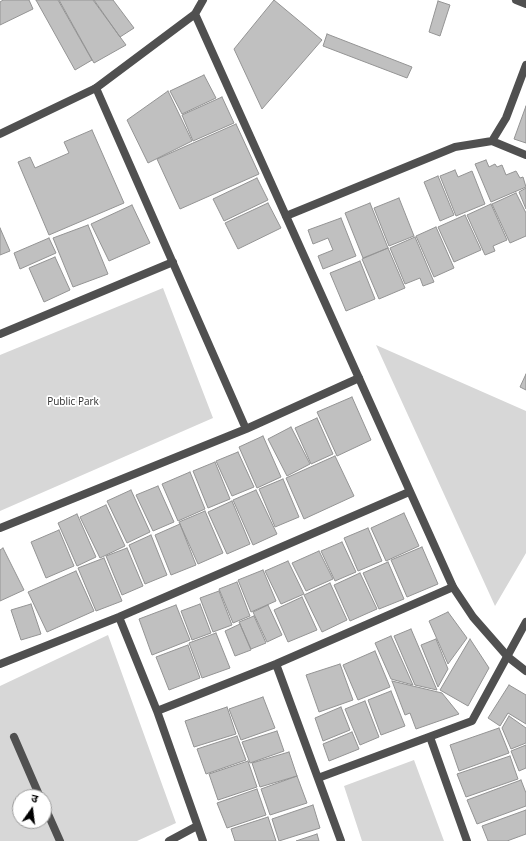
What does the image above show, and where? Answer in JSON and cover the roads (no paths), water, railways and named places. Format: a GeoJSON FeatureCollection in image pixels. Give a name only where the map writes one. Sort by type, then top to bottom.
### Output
{"type":"FeatureCollection","features":[{"type":"Feature","properties":{"kind":"street"},"geometry":{"type":"LineString","coordinates":[[0,134],[96,88],[195,14],[203,0]]}},
{"type":"Feature","properties":{"kind":"street"},"geometry":{"type":"LineString","coordinates":[[516,0],[526,4]]}},
{"type":"Feature","properties":{"kind":"street"},"geometry":{"type":"LineString","coordinates":[[195,14],[453,587],[473,617],[508,657],[526,671]]}},
{"type":"Feature","properties":{"kind":"street"},"geometry":{"type":"LineString","coordinates":[[492,141],[506,118],[526,64]]}},
{"type":"Feature","properties":{"kind":"street"},"geometry":{"type":"LineString","coordinates":[[96,88],[246,429]]}},
{"type":"Feature","properties":{"kind":"street"},"geometry":{"type":"LineString","coordinates":[[286,216],[455,147],[492,141],[526,155]]}},
{"type":"Feature","properties":{"kind":"street"},"geometry":{"type":"LineString","coordinates":[[0,334],[173,262]]}},
{"type":"Feature","properties":{"kind":"street"},"geometry":{"type":"LineString","coordinates":[[0,528],[246,429],[359,378]]}},
{"type":"Feature","properties":{"kind":"street"},"geometry":{"type":"LineString","coordinates":[[0,664],[119,617],[410,492]]}},
{"type":"Feature","properties":{"kind":"street"},"geometry":{"type":"LineString","coordinates":[[157,711],[276,664],[453,587]]}},
{"type":"Feature","properties":{"kind":"street"},"geometry":{"type":"LineString","coordinates":[[119,617],[157,711],[203,841]]}},
{"type":"Feature","properties":{"kind":"street"},"geometry":{"type":"LineString","coordinates":[[318,778],[472,721],[526,622]]}},
{"type":"Feature","properties":{"kind":"street"},"geometry":{"type":"LineString","coordinates":[[276,664],[341,841]]}},
{"type":"Feature","properties":{"kind":"street"},"geometry":{"type":"LineString","coordinates":[[14,737],[37,789]]}},
{"type":"Feature","properties":{"kind":"street"},"geometry":{"type":"LineString","coordinates":[[430,737],[467,841]]}},
{"type":"Feature","properties":{"kind":"street"},"geometry":{"type":"LineString","coordinates":[[52,823],[60,841]]}},
{"type":"Feature","properties":{"kind":"street"},"geometry":{"type":"LineString","coordinates":[[169,841],[197,826]]}},
{"type":"Feature","properties":{"kind":"park label","name":"Public Park"},"geometry":{"type":"Point","coordinates":[73,402]}}]}
